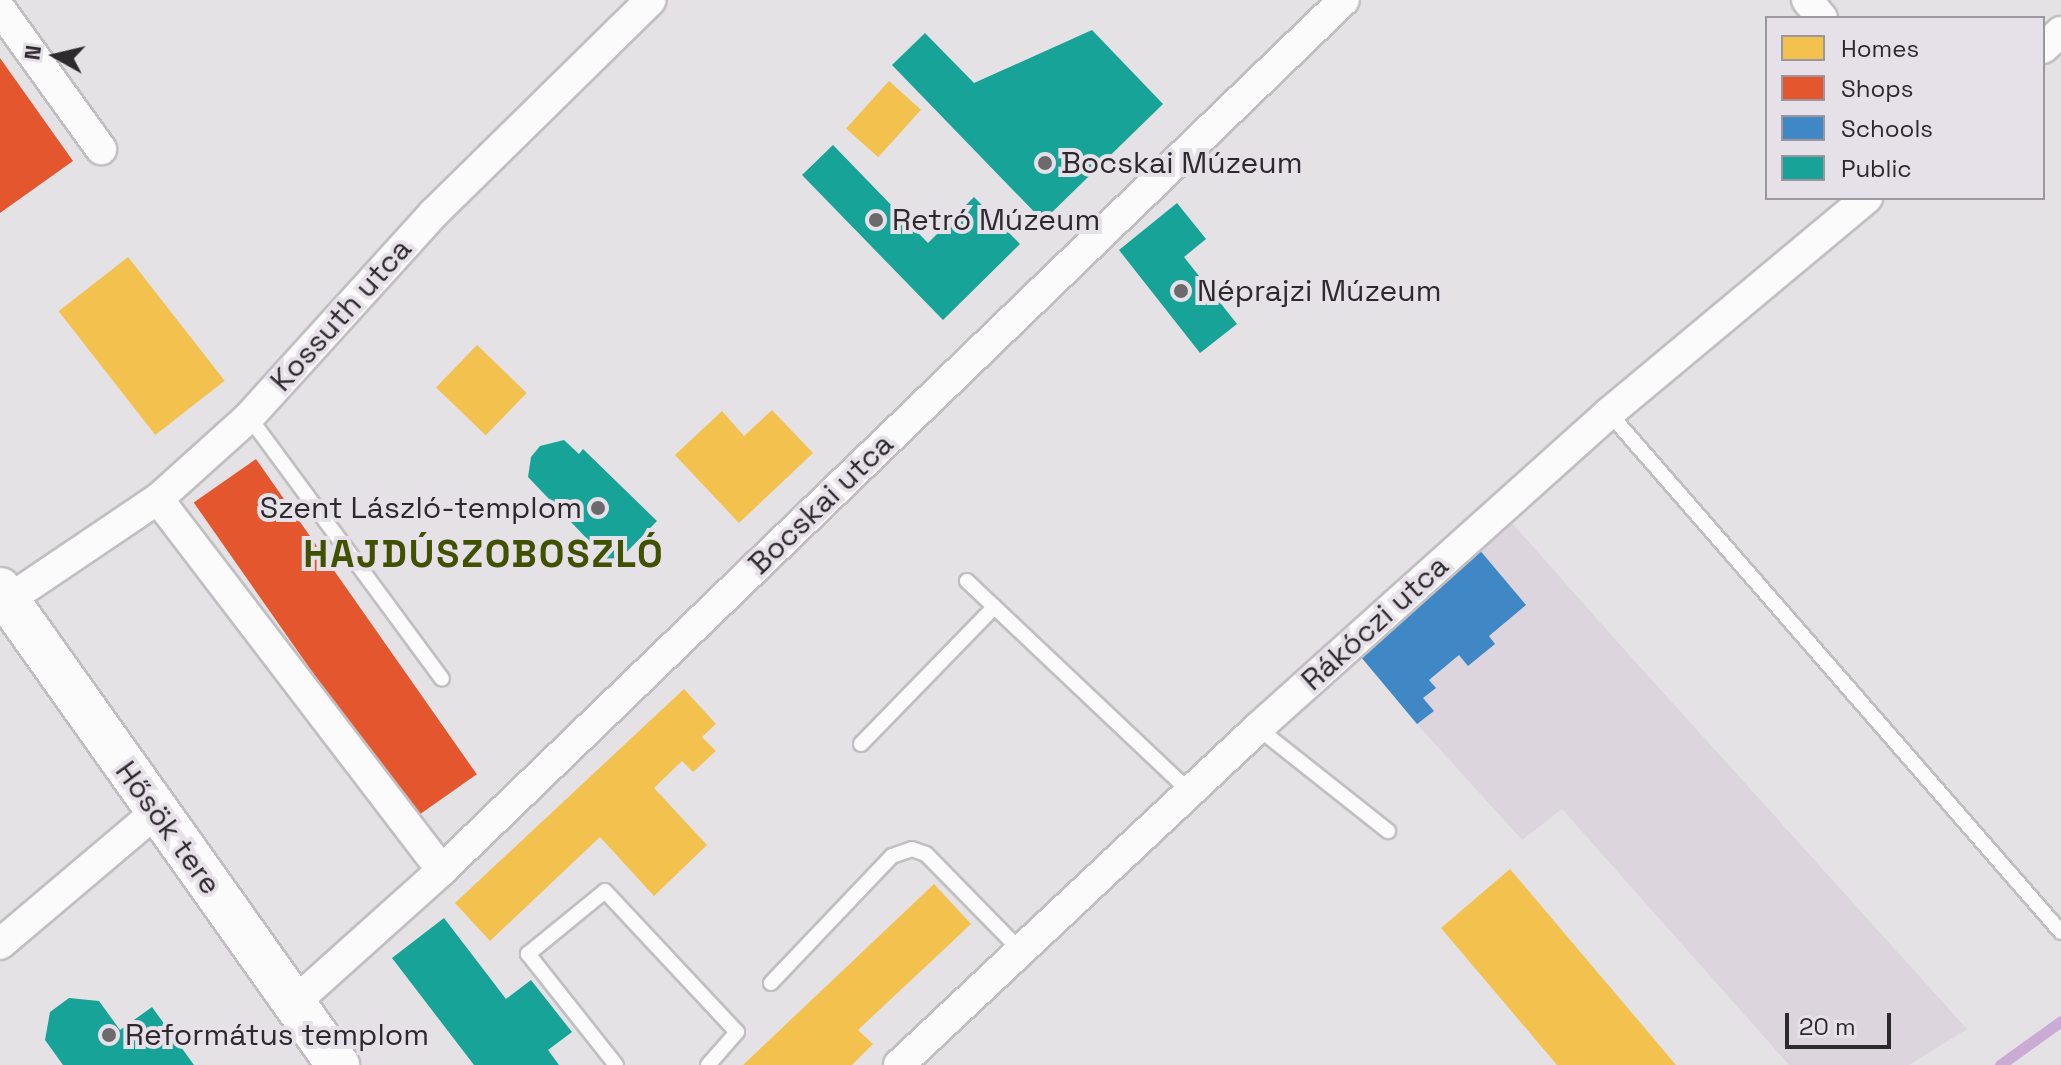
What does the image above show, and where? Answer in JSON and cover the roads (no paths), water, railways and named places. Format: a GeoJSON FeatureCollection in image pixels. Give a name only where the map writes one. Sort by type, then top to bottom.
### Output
{"type":"FeatureCollection","features":[{"type":"Feature","properties":{"kind":"street","name":"Kossuth utca"},"geometry":{"type":"LineString","coordinates":[[4,595],[158,499],[249,417],[433,214],[651,0]]}},
{"type":"Feature","properties":{"kind":"street","name":"Bocskai utca"},"geometry":{"type":"LineString","coordinates":[[294,1003],[442,870],[1344,0]]}},
{"type":"Feature","properties":{"kind":"street"},"geometry":{"type":"LineString","coordinates":[[1807,0],[1820,16]]}},
{"type":"Feature","properties":{"kind":"street"},"geometry":{"type":"LineString","coordinates":[[0,9],[101,149]]}},
{"type":"Feature","properties":{"kind":"street"},"geometry":{"type":"LineString","coordinates":[[2045,46],[2061,32]]}},
{"type":"Feature","properties":{"kind":"street","name":"Rákóczi utca"},"geometry":{"type":"LineString","coordinates":[[899,1065],[1258,728],[1609,413],[1865,200]]}},
{"type":"Feature","properties":{"kind":"street"},"geometry":{"type":"LineString","coordinates":[[158,499],[442,870]]}},
{"type":"Feature","properties":{"kind":"street","name":"Hősök tere"},"geometry":{"type":"LineString","coordinates":[[4,595],[155,813],[338,1065]]}},
{"type":"Feature","properties":{"kind":"street"},"geometry":{"type":"LineString","coordinates":[[0,944],[155,813]]}},
{"type":"Feature","properties":{"kind":"lane"},"geometry":{"type":"LineString","coordinates":[[1609,413],[2061,932]]}},
{"type":"Feature","properties":{"kind":"lane"},"geometry":{"type":"LineString","coordinates":[[249,417],[442,679]]}},
{"type":"Feature","properties":{"kind":"lane"},"geometry":{"type":"LineString","coordinates":[[967,581],[1190,792]]}},
{"type":"Feature","properties":{"kind":"lane"},"geometry":{"type":"LineString","coordinates":[[861,744],[994,607]]}},
{"type":"Feature","properties":{"kind":"lane"},"geometry":{"type":"LineString","coordinates":[[1258,728],[1388,831]]}},
{"type":"Feature","properties":{"kind":"lane"},"geometry":{"type":"LineString","coordinates":[[771,983],[892,856],[912,849],[926,854],[1021,951]]}},
{"type":"Feature","properties":{"kind":"lane"},"geometry":{"type":"LineString","coordinates":[[616,1065],[528,954],[605,891],[737,1032],[708,1065]]}},
{"type":"Feature","properties":{"kind":"waterway"},"geometry":{"type":"LineString","coordinates":[[2000,1065],[2061,1021]]}},
{"type":"Feature","properties":{"kind":"place","name":"Bocskai Múzeum"},"geometry":{"type":"Point","coordinates":[1045,163]}},
{"type":"Feature","properties":{"kind":"place","name":"Retró Múzeum"},"geometry":{"type":"Point","coordinates":[876,220]}},
{"type":"Feature","properties":{"kind":"place","name":"Néprajzi Múzeum"},"geometry":{"type":"Point","coordinates":[1181,291]}},
{"type":"Feature","properties":{"kind":"place","name":"Szent László-templom"},"geometry":{"type":"Point","coordinates":[598,508]}},
{"type":"Feature","properties":{"kind":"place","name":"Református templom"},"geometry":{"type":"Point","coordinates":[109,1035]}},
{"type":"Feature","properties":{"kind":"district","name":"HAJDÚSZOBOSZLÓ"},"geometry":{"type":"Point","coordinates":[484,555]}}]}
